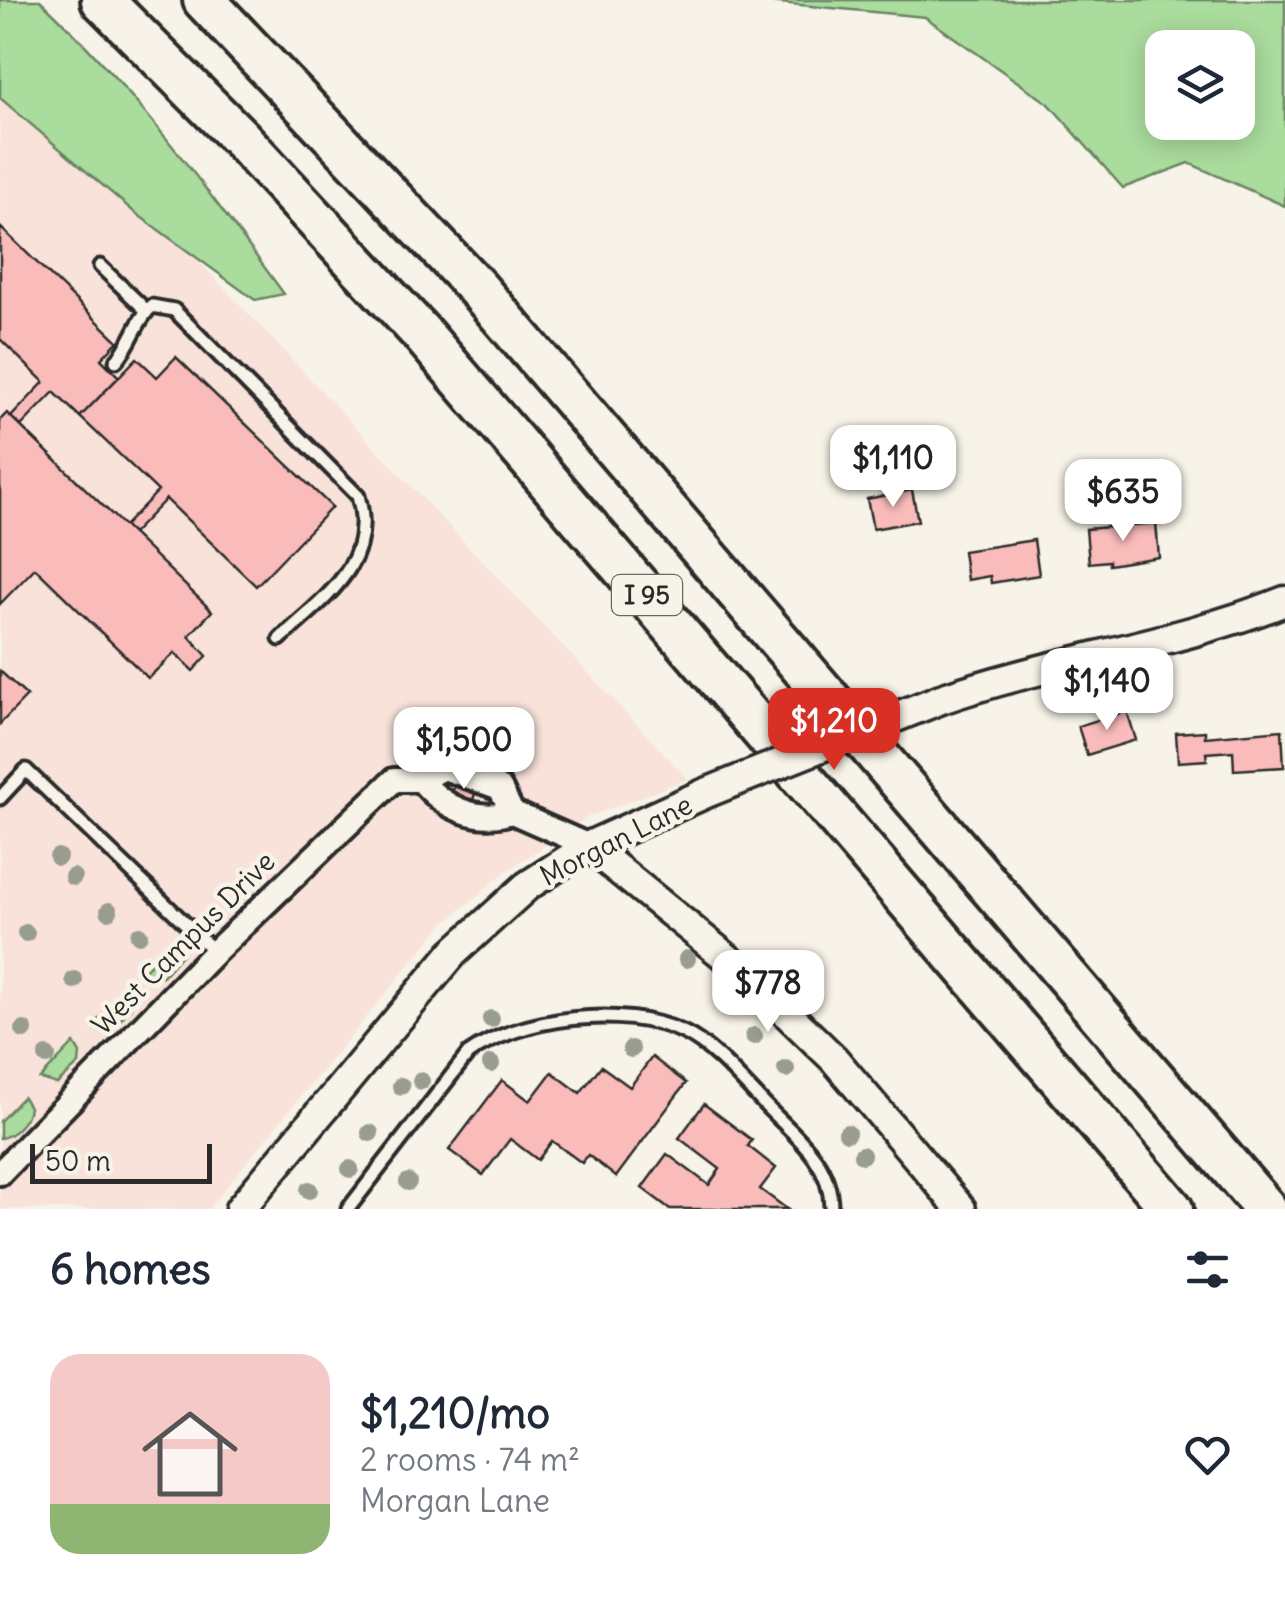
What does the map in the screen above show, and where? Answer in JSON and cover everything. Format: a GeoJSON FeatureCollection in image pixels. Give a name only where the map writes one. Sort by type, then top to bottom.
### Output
{"type":"FeatureCollection","features":[{"type":"Feature","properties":{"kind":"highway","name":"I 95"},"geometry":{"type":"LineString","coordinates":[[102,0],[242,140],[434,349],[1172,1209]]}},
{"type":"Feature","properties":{"kind":"highway","name":"I 95"},"geometry":{"type":"LineString","coordinates":[[204,0],[477,288],[1266,1209]]}},
{"type":"Feature","properties":{"kind":"street","name":"Morgan Lane"},"geometry":{"type":"LineString","coordinates":[[240,1209],[453,953],[527,886],[589,846],[706,793],[941,699],[1022,671],[1226,625],[1285,600]]}},
{"type":"Feature","properties":{"kind":"street","name":"West Campus Drive"},"geometry":{"type":"LineString","coordinates":[[0,1172],[214,952],[394,780],[421,780],[444,768],[461,772],[500,788],[512,812],[589,846]]}},
{"type":"Feature","properties":{"kind":"street","name":"West Campus Drive"},"geometry":{"type":"LineString","coordinates":[[421,780],[436,800],[447,804],[490,819],[512,812]]}},
{"type":"Feature","properties":{"kind":"street"},"geometry":{"type":"LineString","coordinates":[[589,846],[743,970],[808,1034],[960,1209]]}},
{"type":"Feature","properties":{"kind":"lane"},"geometry":{"type":"LineString","coordinates":[[100,266],[147,310]]}},
{"type":"Feature","properties":{"kind":"lane"},"geometry":{"type":"LineString","coordinates":[[116,361],[130,346],[147,310],[152,306],[174,310],[358,496],[363,513],[360,556],[344,580],[280,639]]}},
{"type":"Feature","properties":{"kind":"lane"},"geometry":{"type":"LineString","coordinates":[[0,798],[26,770],[214,952]]}},
{"type":"Feature","properties":{"kind":"lane"},"geometry":{"type":"LineString","coordinates":[[348,1209],[468,1054],[489,1039],[521,1030],[612,1019],[664,1025],[699,1042],[804,1143],[826,1175],[831,1209]]}},
{"type":"Feature","properties":{"kind":"shaded area"},"geometry":{"type":"Polygon","coordinates":[[[0,61],[36,89],[688,779],[588,817],[505,872],[443,924],[208,1209],[0,1209],[0,61]]]}},
{"type":"Feature","properties":{"kind":"green space"},"geometry":{"type":"Polygon","coordinates":[[[0,0],[40,0],[107,68],[168,141],[284,294],[255,300],[134,212],[0,98],[0,0]]]}},
{"type":"Feature","properties":{"kind":"green space"},"geometry":{"type":"Polygon","coordinates":[[[749,0],[1285,0],[1285,206],[1189,163],[1123,188],[1049,104],[925,17],[749,0]]]}},
{"type":"Feature","properties":{"kind":"green space"},"geometry":{"type":"Polygon","coordinates":[[[177,937],[182,954],[163,976],[152,979],[142,973],[177,937]]]}},
{"type":"Feature","properties":{"kind":"green space"},"geometry":{"type":"Polygon","coordinates":[[[125,991],[131,1008],[111,1030],[100,1032],[91,1027],[125,991]]]}},
{"type":"Feature","properties":{"kind":"green space"},"geometry":{"type":"Polygon","coordinates":[[[74,1043],[80,1053],[79,1064],[57,1084],[40,1079],[74,1043]]]}},
{"type":"Feature","properties":{"kind":"green space"},"geometry":{"type":"Polygon","coordinates":[[[23,1097],[29,1107],[26,1117],[15,1131],[0,1138],[0,1121],[23,1097]]]}},
{"type":"Feature","properties":{"kind":"building"},"geometry":{"type":"Polygon","coordinates":[[[0,227],[118,341],[101,359],[119,377],[80,417],[54,392],[21,426],[11,417],[44,382],[0,339],[0,227]]]}},
{"type":"Feature","properties":{"kind":"building"},"geometry":{"type":"Polygon","coordinates":[[[176,357],[332,507],[256,586],[166,499],[132,534],[124,526],[158,491],[80,417],[137,358],[157,377],[176,357]]]}},
{"type":"Feature","properties":{"kind":"building"},"geometry":{"type":"Polygon","coordinates":[[[7,413],[212,611],[189,636],[207,656],[193,671],[175,653],[148,678],[35,568],[0,604],[0,420],[7,413]]]}},
{"type":"Feature","properties":{"kind":"building"},"geometry":{"type":"Polygon","coordinates":[[[912,490],[918,521],[873,529],[867,499],[912,490]]]}},
{"type":"Feature","properties":{"kind":"building"},"geometry":{"type":"Polygon","coordinates":[[[1156,523],[1159,557],[1109,565],[1109,561],[1089,563],[1086,529],[1156,523]]]}},
{"type":"Feature","properties":{"kind":"building"},"geometry":{"type":"Polygon","coordinates":[[[1034,540],[1039,575],[991,583],[990,576],[967,580],[963,551],[1034,540]]]}},
{"type":"Feature","properties":{"kind":"building"},"geometry":{"type":"Polygon","coordinates":[[[0,671],[27,696],[0,724],[0,671]]]}},
{"type":"Feature","properties":{"kind":"building"},"geometry":{"type":"Polygon","coordinates":[[[1127,711],[1136,740],[1087,755],[1078,726],[1127,711]]]}},
{"type":"Feature","properties":{"kind":"building"},"geometry":{"type":"Polygon","coordinates":[[[1282,730],[1284,767],[1234,770],[1233,751],[1206,753],[1207,760],[1178,762],[1176,733],[1205,731],[1205,737],[1282,730]]]}},
{"type":"Feature","properties":{"kind":"building"},"geometry":{"type":"Polygon","coordinates":[[[456,782],[477,789],[472,802],[451,794],[456,782]]]}},
{"type":"Feature","properties":{"kind":"building"},"geometry":{"type":"Polygon","coordinates":[[[652,1057],[686,1083],[616,1177],[588,1155],[582,1163],[552,1141],[538,1160],[510,1139],[483,1175],[449,1150],[502,1080],[530,1101],[552,1072],[580,1093],[601,1066],[630,1087],[652,1057]]]}},
{"type":"Feature","properties":{"kind":"building"},"geometry":{"type":"Polygon","coordinates":[[[704,1104],[752,1140],[748,1146],[776,1168],[760,1189],[787,1209],[670,1209],[642,1188],[667,1154],[709,1185],[720,1169],[679,1138],[704,1104]]]}}]}
